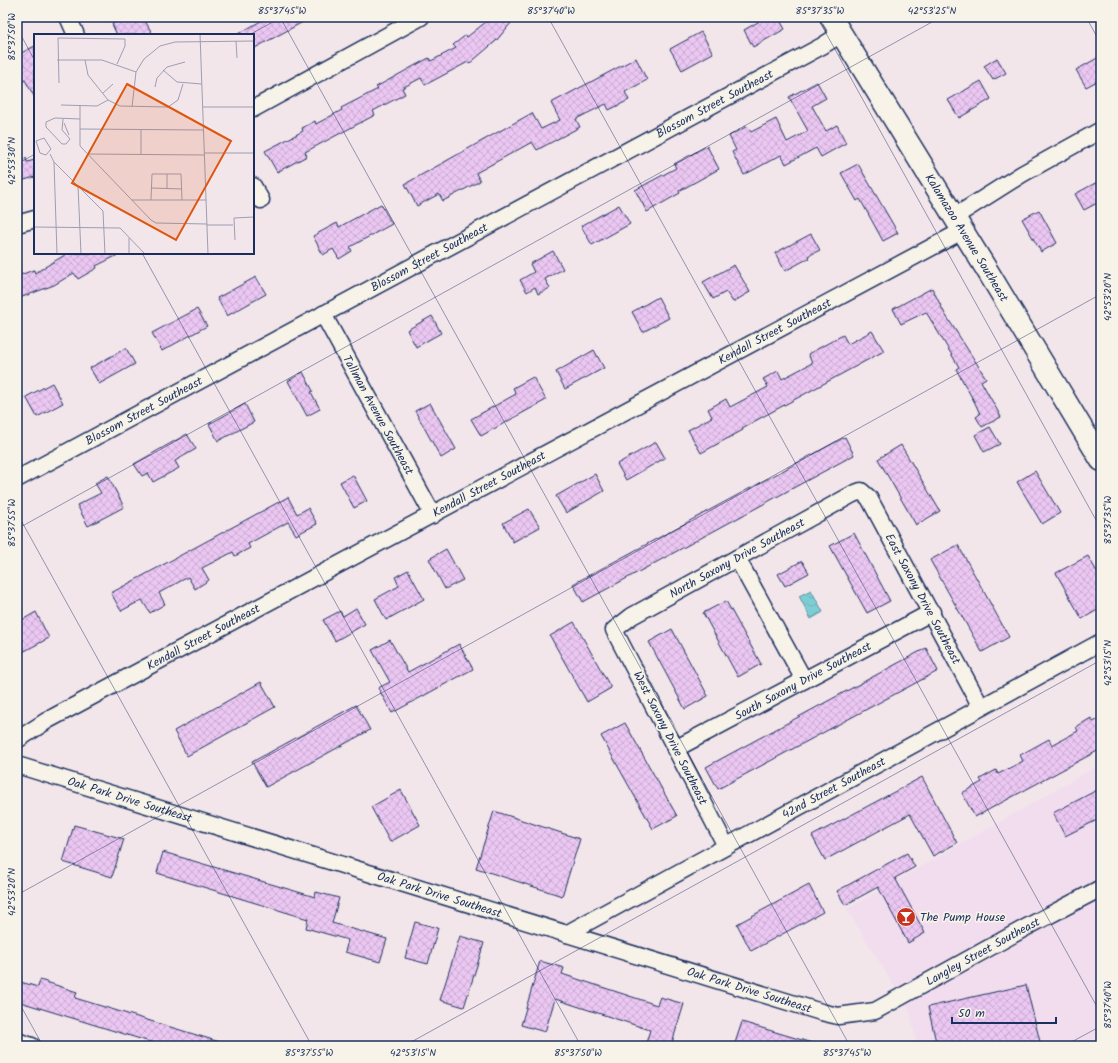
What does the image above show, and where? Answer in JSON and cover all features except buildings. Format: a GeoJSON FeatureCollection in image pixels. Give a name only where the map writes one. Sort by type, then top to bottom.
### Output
{"type":"FeatureCollection","features":[{"type":"Feature","properties":{"kind":"main road","name":"Kalamazoo Avenue Southeast"},"geometry":{"type":"LineString","coordinates":[[836,25],[1101,460]]}},
{"type":"Feature","properties":{"kind":"street"},"geometry":{"type":"LineString","coordinates":[[68,17],[76,34]]}},
{"type":"Feature","properties":{"kind":"street"},"geometry":{"type":"LineString","coordinates":[[254,107],[421,17]]}},
{"type":"Feature","properties":{"kind":"street","name":"Blossom Street Southeast"},"geometry":{"type":"LineString","coordinates":[[17,479],[808,54],[836,25]]}},
{"type":"Feature","properties":{"kind":"street","name":"Kendall Street Southeast"},"geometry":{"type":"LineString","coordinates":[[17,740],[48,720],[433,515],[958,224],[1022,174],[1101,130]]}},
{"type":"Feature","properties":{"kind":"street"},"geometry":{"type":"LineString","coordinates":[[254,188],[261,200]]}},
{"type":"Feature","properties":{"kind":"street"},"geometry":{"type":"LineString","coordinates":[[17,224],[34,219]]}},
{"type":"Feature","properties":{"kind":"street","name":"Tallman Avenue Southeast"},"geometry":{"type":"LineString","coordinates":[[323,314],[433,515]]}},
{"type":"Feature","properties":{"kind":"street","name":"North Saxony Drive Southeast"},"geometry":{"type":"LineString","coordinates":[[614,630],[632,616],[853,494],[861,492]]}},
{"type":"Feature","properties":{"kind":"street","name":"East Saxony Drive Southeast"},"geometry":{"type":"LineString","coordinates":[[861,492],[869,498],[932,612],[981,708]]}},
{"type":"Feature","properties":{"kind":"street"},"geometry":{"type":"LineString","coordinates":[[737,558],[804,680]]}},
{"type":"Feature","properties":{"kind":"street","name":"South Saxony Drive Southeast"},"geometry":{"type":"LineString","coordinates":[[675,749],[932,612]]}},
{"type":"Feature","properties":{"kind":"street","name":"West Saxony Drive Southeast"},"geometry":{"type":"LineString","coordinates":[[614,630],[726,846]]}},
{"type":"Feature","properties":{"kind":"street","name":"42nd Street Southeast"},"geometry":{"type":"LineString","coordinates":[[566,934],[1101,642]]}},
{"type":"Feature","properties":{"kind":"street","name":"Oak Park Drive Southeast"},"geometry":{"type":"LineString","coordinates":[[17,765],[821,1012],[838,1016],[864,1014]]}},
{"type":"Feature","properties":{"kind":"street","name":"Langley Street Southeast"},"geometry":{"type":"LineString","coordinates":[[864,1014],[875,1011],[1101,888]]}},
{"type":"Feature","properties":{"kind":"street"},"geometry":{"type":"LineString","coordinates":[[17,1041],[32,1046]]}},
{"type":"Feature","properties":{"kind":"shaded area"},"geometry":{"type":"Polygon","coordinates":[[[1101,764],[1101,1046],[917,1046],[910,1012],[847,909],[1101,764]]]}},
{"type":"Feature","properties":{"kind":"water"},"geometry":{"type":"Polygon","coordinates":[[[811,590],[823,612],[811,619],[799,596],[811,590]]]}},
{"type":"Feature","properties":{"kind":"place","name":"The Pump House"},"geometry":{"type":"Point","coordinates":[906,917]}}]}
